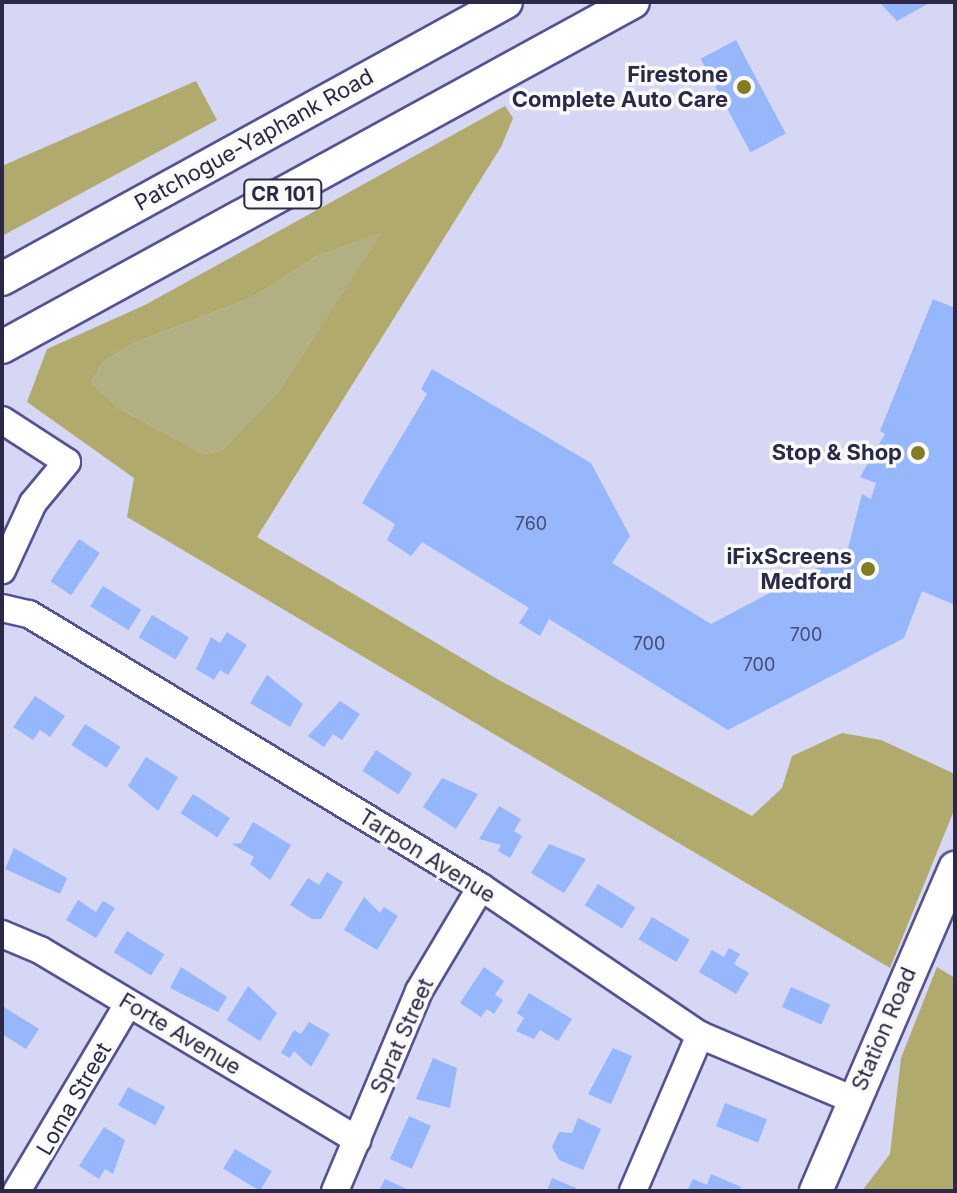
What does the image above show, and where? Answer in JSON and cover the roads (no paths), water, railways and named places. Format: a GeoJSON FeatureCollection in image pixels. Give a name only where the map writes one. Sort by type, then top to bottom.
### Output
{"type":"FeatureCollection","features":[{"type":"Feature","properties":{"kind":"main road","name":"Patchogue-Yaphank Road"},"geometry":{"type":"LineString","coordinates":[[2,279],[506,2]]}},
{"type":"Feature","properties":{"kind":"main road","name":"CR 101"},"geometry":{"type":"LineString","coordinates":[[2,347],[633,2]]}},
{"type":"Feature","properties":{"kind":"main road","name":"Station Road"},"geometry":{"type":"LineString","coordinates":[[816,1191],[955,868]]}},
{"type":"Feature","properties":{"kind":"street"},"geometry":{"type":"LineString","coordinates":[[2,420],[67,462],[33,503],[2,570]]}},
{"type":"Feature","properties":{"kind":"street","name":"Tarpon Avenue"},"geometry":{"type":"LineString","coordinates":[[2,608],[29,614],[481,887],[700,1035],[854,1100]]}},
{"type":"Feature","properties":{"kind":"street","name":"Sprat Street"},"geometry":{"type":"LineString","coordinates":[[335,1191],[419,991],[481,887]]}},
{"type":"Feature","properties":{"kind":"street","name":"Forte Avenue"},"geometry":{"type":"LineString","coordinates":[[2,934],[40,950],[357,1140]]}},
{"type":"Feature","properties":{"kind":"street","name":"Loma Street"},"geometry":{"type":"LineString","coordinates":[[17,1191],[128,1004]]}},
{"type":"Feature","properties":{"kind":"street"},"geometry":{"type":"LineString","coordinates":[[633,1191],[700,1035]]}},
{"type":"Feature","properties":{"kind":"place","name":"Firestone Complete Auto Care"},"geometry":{"type":"Point","coordinates":[744,87]}},
{"type":"Feature","properties":{"kind":"place","name":"Stop & Shop"},"geometry":{"type":"Point","coordinates":[918,453]}},
{"type":"Feature","properties":{"kind":"place","name":"iFixScreens Medford"},"geometry":{"type":"Point","coordinates":[868,569]}}]}
